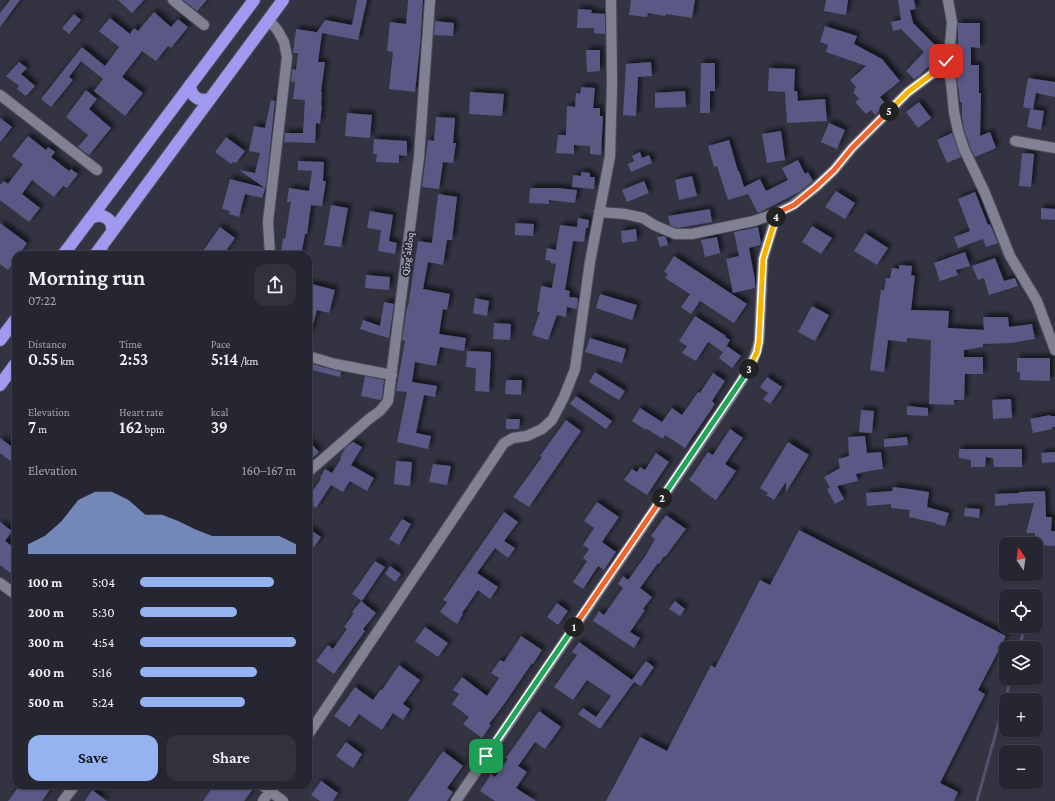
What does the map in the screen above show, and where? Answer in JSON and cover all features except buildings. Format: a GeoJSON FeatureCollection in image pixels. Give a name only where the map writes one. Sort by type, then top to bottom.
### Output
{"type":"FeatureCollection","features":[{"type":"Feature","properties":{"kind":"highway"},"geometry":{"type":"LineString","coordinates":[[66,251],[254,0]]}},
{"type":"Feature","properties":{"kind":"highway"},"geometry":{"type":"LineString","coordinates":[[101,251],[112,232],[283,0]]}},
{"type":"Feature","properties":{"kind":"highway"},"geometry":{"type":"LineString","coordinates":[[190,85],[191,92],[196,98],[203,100],[210,99]]}},
{"type":"Feature","properties":{"kind":"highway"},"geometry":{"type":"LineString","coordinates":[[91,218],[100,215],[108,218],[112,224],[112,232]]}},
{"type":"Feature","properties":{"kind":"highway"},"geometry":{"type":"LineString","coordinates":[[0,340],[12,324]]}},
{"type":"Feature","properties":{"kind":"highway"},"geometry":{"type":"LineString","coordinates":[[0,385],[12,368]]}},
{"type":"Feature","properties":{"kind":"street"},"geometry":{"type":"LineString","coordinates":[[173,0],[204,25]]}},
{"type":"Feature","properties":{"kind":"street","name":"Qizg'aldoq"},"geometry":{"type":"LineString","coordinates":[[312,469],[380,411],[388,401],[418,157],[430,0]]}},
{"type":"Feature","properties":{"kind":"street"},"geometry":{"type":"LineString","coordinates":[[312,729],[504,443],[513,438],[527,436],[542,429],[552,420],[564,397],[575,369],[590,262],[610,156],[612,84],[610,0]]}},
{"type":"Feature","properties":{"kind":"street"},"geometry":{"type":"LineString","coordinates":[[948,0],[952,22],[950,46],[946,61],[951,82],[954,112],[958,131],[964,149],[985,193],[1010,256],[1037,301],[1055,350]]}},
{"type":"Feature","properties":{"kind":"street"},"geometry":{"type":"LineString","coordinates":[[268,20],[284,42],[287,57],[268,222],[270,251]]}},
{"type":"Feature","properties":{"kind":"street"},"geometry":{"type":"LineString","coordinates":[[599,212],[625,214],[643,218],[654,225],[675,234],[692,234],[754,220],[777,213],[794,205],[816,187],[834,170],[852,148],[908,92],[932,74],[946,61]]}},
{"type":"Feature","properties":{"kind":"street"},"geometry":{"type":"LineString","coordinates":[[0,95],[97,170]]}},
{"type":"Feature","properties":{"kind":"street"},"geometry":{"type":"LineString","coordinates":[[1015,142],[1055,148]]}},
{"type":"Feature","properties":{"kind":"street"},"geometry":{"type":"LineString","coordinates":[[456,801],[729,400],[750,366],[757,352],[759,341],[763,259],[777,213]]}},
{"type":"Feature","properties":{"kind":"street"},"geometry":{"type":"LineString","coordinates":[[312,357],[335,364],[392,375]]}},
{"type":"Feature","properties":{"kind":"street"},"geometry":{"type":"LineString","coordinates":[[0,583],[12,592]]}},
{"type":"Feature","properties":{"kind":"street"},"geometry":{"type":"LineString","coordinates":[[63,801],[71,789]]}},
{"type":"Feature","properties":{"kind":"street"},"geometry":{"type":"LineString","coordinates":[[263,801],[268,789]]}},
{"type":"Feature","properties":{"kind":"street"},"geometry":{"type":"LineString","coordinates":[[271,789],[283,801]]}},
{"type":"Feature","properties":{"kind":"waterway"},"geometry":{"type":"LineString","coordinates":[[1021,641],[1023,633]]}},
{"type":"Feature","properties":{"kind":"waterway"},"geometry":{"type":"LineString","coordinates":[[977,801],[1009,685]]}},
{"type":"Feature","properties":{"kind":"route"},"geometry":{"type":"LineString","coordinates":[[486,756],[729,400],[750,366],[757,352],[759,341],[763,259],[777,213],[794,205],[816,187],[834,170],[852,148],[908,92],[932,74],[946,61]]}}]}
